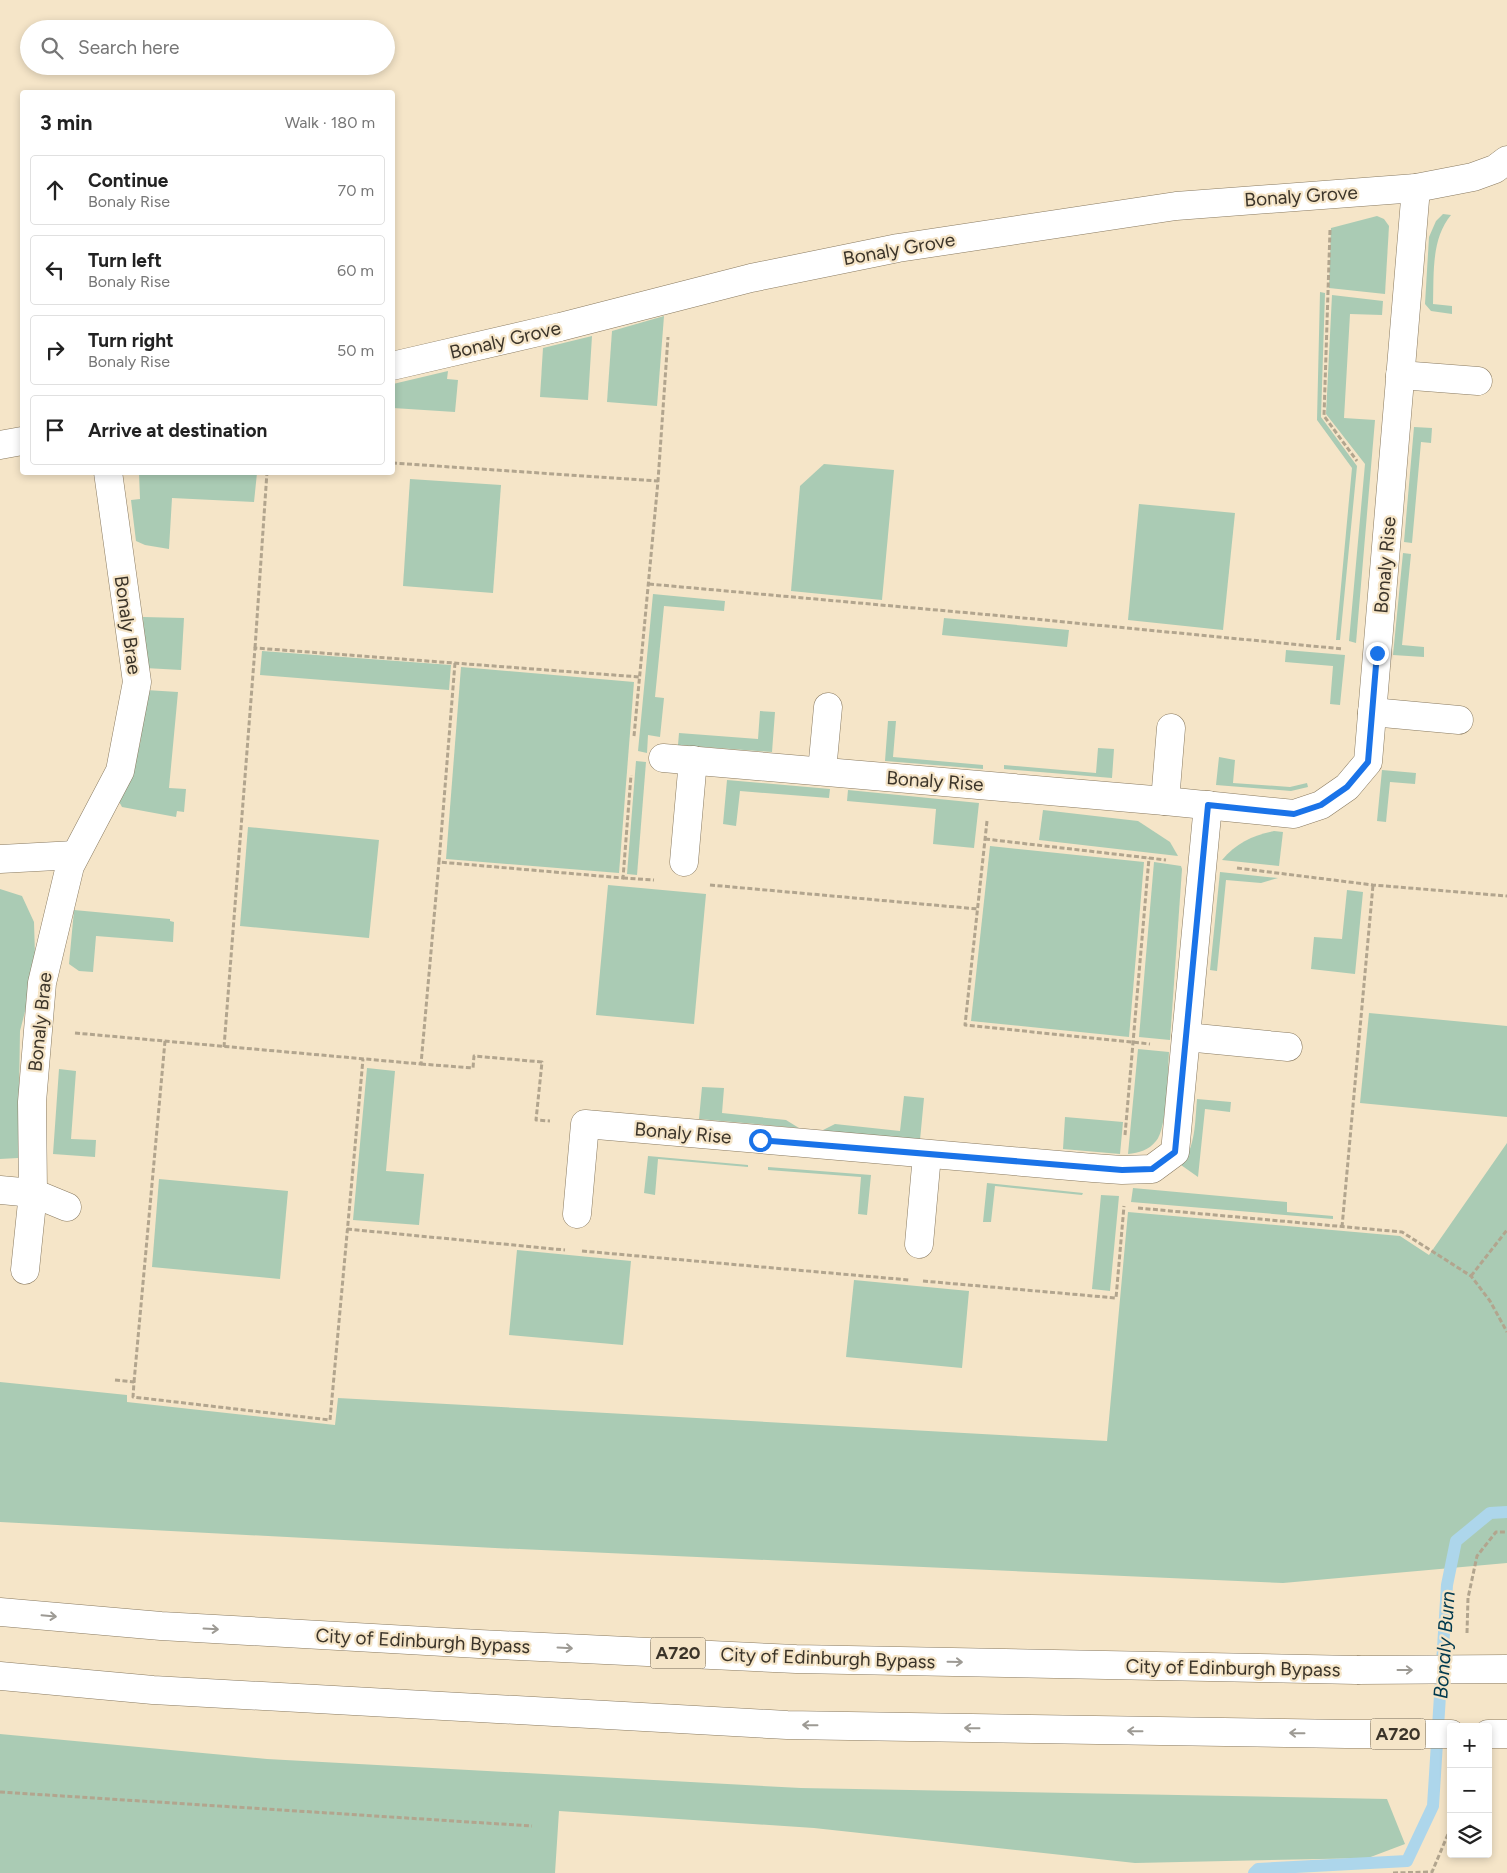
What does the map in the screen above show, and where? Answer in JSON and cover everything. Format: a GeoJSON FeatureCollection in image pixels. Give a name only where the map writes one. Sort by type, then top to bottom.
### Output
{"type":"FeatureCollection","features":[{"type":"Feature","properties":{"kind":"main road","name":"Bonaly Grove"},"geometry":{"type":"LineString","coordinates":[[395,365],[560,327],[751,278],[898,248],[1176,206],[1416,188],[1473,177],[1495,169],[1507,160]]}},
{"type":"Feature","properties":{"kind":"main road","name":"Bonaly Rise"},"geometry":{"type":"LineString","coordinates":[[663,758],[1165,800],[1294,814],[1321,805],[1347,787],[1368,762],[1416,188]]}},
{"type":"Feature","properties":{"kind":"main road"},"geometry":{"type":"LineString","coordinates":[[1400,375],[1478,381]]}},
{"type":"Feature","properties":{"kind":"main road"},"geometry":{"type":"LineString","coordinates":[[0,445],[20,441]]}},
{"type":"Feature","properties":{"kind":"main road","name":"Bonaly Brae"},"geometry":{"type":"LineString","coordinates":[[25,1270],[33,1193],[32,1102],[42,983],[70,866],[120,771],[137,682],[108,475]]}},
{"type":"Feature","properties":{"kind":"main road"},"geometry":{"type":"LineString","coordinates":[[822,771],[828,707]]}},
{"type":"Feature","properties":{"kind":"main road"},"geometry":{"type":"LineString","coordinates":[[1372,712],[1460,720]]}},
{"type":"Feature","properties":{"kind":"main road"},"geometry":{"type":"LineString","coordinates":[[1165,800],[1171,728]]}},
{"type":"Feature","properties":{"kind":"main road"},"geometry":{"type":"LineString","coordinates":[[684,862],[693,760]]}},
{"type":"Feature","properties":{"kind":"main road","name":"Bonaly Rise"},"geometry":{"type":"LineString","coordinates":[[585,1124],[927,1155],[1125,1170],[1152,1169],[1175,1152],[1208,805]]}},
{"type":"Feature","properties":{"kind":"main road"},"geometry":{"type":"LineString","coordinates":[[0,858],[75,855]]}},
{"type":"Feature","properties":{"kind":"main road"},"geometry":{"type":"LineString","coordinates":[[1186,1042],[1288,1046]]}},
{"type":"Feature","properties":{"kind":"main road"},"geometry":{"type":"LineString","coordinates":[[576,1214],[585,1124]]}},
{"type":"Feature","properties":{"kind":"main road"},"geometry":{"type":"LineString","coordinates":[[919,1244],[927,1155]]}},
{"type":"Feature","properties":{"kind":"main road"},"geometry":{"type":"LineString","coordinates":[[0,1190],[33,1193],[66,1207]]}},
{"type":"Feature","properties":{"kind":"main road","name":"City of Edinburgh Bypass"},"geometry":{"type":"LineString","coordinates":[[0,1612],[161,1626],[469,1644],[786,1658],[1357,1670],[1507,1669]]}},
{"type":"Feature","properties":{"kind":"main road","name":"A720"},"geometry":{"type":"LineString","coordinates":[[0,1676],[163,1691],[787,1725],[1447,1734]]}},
{"type":"Feature","properties":{"kind":"main road"},"geometry":{"type":"LineString","coordinates":[[1492,1734],[1507,1734]]}},
{"type":"Feature","properties":{"kind":"path"},"geometry":{"type":"LineString","coordinates":[[1331,194],[1324,416],[1360,464]]}},
{"type":"Feature","properties":{"kind":"path"},"geometry":{"type":"LineString","coordinates":[[634,746],[658,482],[670,298]]}},
{"type":"Feature","properties":{"kind":"path"},"geometry":{"type":"LineString","coordinates":[[395,463],[658,482]]}},
{"type":"Feature","properties":{"kind":"path"},"geometry":{"type":"LineString","coordinates":[[224,1047],[267,475]]}},
{"type":"Feature","properties":{"kind":"path"},"geometry":{"type":"LineString","coordinates":[[649,584],[1003,616],[1345,650],[1346,640]]}},
{"type":"Feature","properties":{"kind":"path"},"geometry":{"type":"LineString","coordinates":[[255,648],[640,677]]}},
{"type":"Feature","properties":{"kind":"path"},"geometry":{"type":"LineString","coordinates":[[421,1064],[456,663]]}},
{"type":"Feature","properties":{"kind":"path"},"geometry":{"type":"LineString","coordinates":[[440,862],[623,878],[631,774]]}},
{"type":"Feature","properties":{"kind":"path"},"geometry":{"type":"LineString","coordinates":[[991,785],[966,1025],[1133,1042],[1186,1042]]}},
{"type":"Feature","properties":{"kind":"path"},"geometry":{"type":"LineString","coordinates":[[985,839],[1373,885],[1507,896]]}},
{"type":"Feature","properties":{"kind":"path"},"geometry":{"type":"LineString","coordinates":[[347,1229],[1116,1298],[1124,1206],[1133,1042],[1149,858]]}},
{"type":"Feature","properties":{"kind":"path"},"geometry":{"type":"LineString","coordinates":[[700,884],[978,909]]}},
{"type":"Feature","properties":{"kind":"path"},"geometry":{"type":"LineString","coordinates":[[1342,1227],[1373,885]]}},
{"type":"Feature","properties":{"kind":"path"},"geometry":{"type":"LineString","coordinates":[[37,1029],[473,1068],[474,1056],[542,1062],[536,1120],[585,1124]]}},
{"type":"Feature","properties":{"kind":"path"},"geometry":{"type":"LineString","coordinates":[[164,1041],[132,1397],[330,1420],[363,1059]]}},
{"type":"Feature","properties":{"kind":"path"},"geometry":{"type":"LineString","coordinates":[[1124,1206],[1402,1232],[1471,1276],[1490,1301],[1507,1332]]}},
{"type":"Feature","properties":{"kind":"path"},"geometry":{"type":"LineString","coordinates":[[1471,1276],[1507,1230]]}},
{"type":"Feature","properties":{"kind":"path"},"geometry":{"type":"LineString","coordinates":[[115,1380],[134,1382]]}},
{"type":"Feature","properties":{"kind":"path"},"geometry":{"type":"LineString","coordinates":[[1467,1637],[1468,1598],[1477,1556],[1496,1532],[1507,1532]]}},
{"type":"Feature","properties":{"kind":"path"},"geometry":{"type":"LineString","coordinates":[[0,1792],[532,1826]]}},
{"type":"Feature","properties":{"kind":"path"},"geometry":{"type":"LineString","coordinates":[[1393,1873],[1432,1872],[1447,1836]]}},
{"type":"Feature","properties":{"kind":"green space"},"geometry":{"type":"Polygon","coordinates":[[[1443,214],[1451,215],[1440,235],[1437,246],[1433,304],[1452,306],[1452,314],[1431,311],[1425,304],[1429,237],[1436,221],[1443,214]]]}},
{"type":"Feature","properties":{"kind":"green space"},"geometry":{"type":"Polygon","coordinates":[[[1377,216],[1384,219],[1389,226],[1385,294],[1329,288],[1331,228],[1377,216]]]}},
{"type":"Feature","properties":{"kind":"green space"},"geometry":{"type":"Polygon","coordinates":[[[1320,292],[1325,293],[1321,417],[1357,466],[1340,640],[1336,640],[1352,468],[1317,420],[1320,292]]]}},
{"type":"Feature","properties":{"kind":"green space"},"geometry":{"type":"Polygon","coordinates":[[[1332,295],[1383,301],[1382,315],[1350,314],[1344,418],[1375,420],[1356,643],[1349,641],[1365,464],[1326,414],[1332,295]]]}},
{"type":"Feature","properties":{"kind":"green space"},"geometry":{"type":"Polygon","coordinates":[[[664,316],[657,406],[607,402],[612,331],[664,316]]]}},
{"type":"Feature","properties":{"kind":"green space"},"geometry":{"type":"Polygon","coordinates":[[[592,336],[588,400],[540,397],[543,348],[592,336]]]}},
{"type":"Feature","properties":{"kind":"green space"},"geometry":{"type":"Polygon","coordinates":[[[448,371],[447,379],[458,380],[455,412],[395,408],[395,384],[448,371]]]}},
{"type":"Feature","properties":{"kind":"green space"},"geometry":{"type":"Polygon","coordinates":[[[1414,427],[1432,428],[1431,443],[1421,442],[1412,543],[1404,542],[1414,427]]]}},
{"type":"Feature","properties":{"kind":"green space"},"geometry":{"type":"Polygon","coordinates":[[[824,464],[894,470],[882,600],[791,591],[800,486],[824,464]]]}},
{"type":"Feature","properties":{"kind":"green space"},"geometry":{"type":"Polygon","coordinates":[[[139,475],[257,475],[254,502],[172,498],[169,549],[145,545],[136,541],[131,500],[140,499],[139,475]]]}},
{"type":"Feature","properties":{"kind":"green space"},"geometry":{"type":"Polygon","coordinates":[[[410,479],[501,485],[493,593],[403,586],[410,479]]]}},
{"type":"Feature","properties":{"kind":"green space"},"geometry":{"type":"Polygon","coordinates":[[[1139,504],[1235,513],[1223,630],[1128,620],[1139,504]]]}},
{"type":"Feature","properties":{"kind":"green space"},"geometry":{"type":"Polygon","coordinates":[[[1403,553],[1411,554],[1402,645],[1424,647],[1424,657],[1393,655],[1403,553]]]}},
{"type":"Feature","properties":{"kind":"green space"},"geometry":{"type":"Polygon","coordinates":[[[653,594],[725,601],[724,611],[664,606],[655,697],[664,698],[660,737],[648,735],[647,753],[638,751],[653,594]]]}},
{"type":"Feature","properties":{"kind":"green space"},"geometry":{"type":"Polygon","coordinates":[[[143,617],[184,618],[181,670],[145,668],[143,617]]]}},
{"type":"Feature","properties":{"kind":"green space"},"geometry":{"type":"Polygon","coordinates":[[[944,618],[1069,630],[1067,647],[942,635],[944,618]]]}},
{"type":"Feature","properties":{"kind":"green space"},"geometry":{"type":"Polygon","coordinates":[[[1286,650],[1345,655],[1340,705],[1330,704],[1333,666],[1285,662],[1286,650]]]}},
{"type":"Feature","properties":{"kind":"green space"},"geometry":{"type":"Polygon","coordinates":[[[262,651],[451,665],[449,690],[260,675],[262,651]]]}},
{"type":"Feature","properties":{"kind":"green space"},"geometry":{"type":"Polygon","coordinates":[[[461,667],[634,682],[619,873],[446,859],[461,667]]]}},
{"type":"Feature","properties":{"kind":"green space"},"geometry":{"type":"Polygon","coordinates":[[[146,690],[178,692],[169,788],[186,789],[184,812],[177,811],[176,817],[122,807],[117,798],[140,744],[146,690]]]}},
{"type":"Feature","properties":{"kind":"green space"},"geometry":{"type":"Polygon","coordinates":[[[760,711],[775,712],[772,752],[678,745],[679,733],[758,739],[760,711]]]}},
{"type":"Feature","properties":{"kind":"green space"},"geometry":{"type":"Polygon","coordinates":[[[888,721],[896,721],[893,757],[983,765],[983,769],[885,761],[888,721]]]}},
{"type":"Feature","properties":{"kind":"green space"},"geometry":{"type":"Polygon","coordinates":[[[1098,748],[1114,749],[1112,778],[1004,769],[1004,765],[1096,773],[1098,748]]]}},
{"type":"Feature","properties":{"kind":"green space"},"geometry":{"type":"Polygon","coordinates":[[[1219,757],[1235,760],[1233,783],[1290,787],[1307,783],[1308,787],[1291,791],[1216,785],[1219,757]]]}},
{"type":"Feature","properties":{"kind":"green space"},"geometry":{"type":"Polygon","coordinates":[[[636,761],[646,762],[637,875],[627,874],[636,761]]]}},
{"type":"Feature","properties":{"kind":"green space"},"geometry":{"type":"Polygon","coordinates":[[[1382,770],[1416,773],[1415,784],[1390,782],[1386,822],[1377,821],[1382,770]]]}},
{"type":"Feature","properties":{"kind":"green space"},"geometry":{"type":"Polygon","coordinates":[[[727,780],[830,789],[829,798],[740,791],[736,826],[723,824],[727,780]]]}},
{"type":"Feature","properties":{"kind":"green space"},"geometry":{"type":"Polygon","coordinates":[[[848,790],[979,803],[974,848],[933,844],[936,809],[847,801],[848,790]]]}},
{"type":"Feature","properties":{"kind":"green space"},"geometry":{"type":"Polygon","coordinates":[[[1043,810],[1138,821],[1170,842],[1178,856],[1039,840],[1043,810]]]}},
{"type":"Feature","properties":{"kind":"green space"},"geometry":{"type":"Polygon","coordinates":[[[248,827],[379,840],[369,938],[240,926],[248,827]]]}},
{"type":"Feature","properties":{"kind":"green space"},"geometry":{"type":"Polygon","coordinates":[[[1274,831],[1283,832],[1279,866],[1222,860],[1245,841],[1274,831]]]}},
{"type":"Feature","properties":{"kind":"green space"},"geometry":{"type":"Polygon","coordinates":[[[990,846],[1144,862],[1129,1037],[971,1021],[990,846]]]}},
{"type":"Feature","properties":{"kind":"green space"},"geometry":{"type":"Polygon","coordinates":[[[1154,862],[1181,866],[1182,869],[1170,1040],[1139,1037],[1154,862]]]}},
{"type":"Feature","properties":{"kind":"green space"},"geometry":{"type":"Polygon","coordinates":[[[1220,872],[1278,878],[1261,883],[1226,880],[1217,971],[1210,970],[1220,872]]]}},
{"type":"Feature","properties":{"kind":"green space"},"geometry":{"type":"Polygon","coordinates":[[[608,885],[706,894],[694,1024],[596,1015],[608,885]]]}},
{"type":"Feature","properties":{"kind":"green space"},"geometry":{"type":"Polygon","coordinates":[[[0,889],[22,896],[34,922],[35,955],[29,996],[20,1031],[18,1158],[0,1159],[0,889]]]}},
{"type":"Feature","properties":{"kind":"green space"},"geometry":{"type":"Polygon","coordinates":[[[1347,890],[1363,892],[1355,974],[1311,969],[1314,937],[1342,939],[1347,890]]]}},
{"type":"Feature","properties":{"kind":"green space"},"geometry":{"type":"Polygon","coordinates":[[[74,910],[170,919],[170,921],[174,922],[173,942],[96,936],[93,972],[79,971],[69,964],[74,910]]]}},
{"type":"Feature","properties":{"kind":"green space"},"geometry":{"type":"Polygon","coordinates":[[[1369,1013],[1507,1026],[1507,1117],[1360,1103],[1369,1013]]]}},
{"type":"Feature","properties":{"kind":"green space"},"geometry":{"type":"Polygon","coordinates":[[[1138,1049],[1169,1052],[1165,1113],[1160,1135],[1156,1141],[1144,1150],[1128,1154],[1138,1049]]]}},
{"type":"Feature","properties":{"kind":"green space"},"geometry":{"type":"Polygon","coordinates":[[[367,1068],[395,1071],[386,1171],[424,1174],[419,1225],[353,1220],[367,1068]]]}},
{"type":"Feature","properties":{"kind":"green space"},"geometry":{"type":"Polygon","coordinates":[[[59,1069],[76,1071],[71,1139],[96,1140],[95,1157],[53,1154],[59,1069]]]}},
{"type":"Feature","properties":{"kind":"green space"},"geometry":{"type":"Polygon","coordinates":[[[702,1087],[724,1088],[722,1113],[786,1120],[799,1128],[699,1119],[702,1087]]]}},
{"type":"Feature","properties":{"kind":"green space"},"geometry":{"type":"Polygon","coordinates":[[[904,1096],[924,1098],[920,1140],[821,1131],[835,1124],[900,1131],[904,1096]]]}},
{"type":"Feature","properties":{"kind":"green space"},"geometry":{"type":"Polygon","coordinates":[[[1197,1099],[1231,1102],[1230,1112],[1205,1109],[1198,1177],[1181,1165],[1190,1150],[1192,1142],[1197,1099]]]}},
{"type":"Feature","properties":{"kind":"green space"},"geometry":{"type":"Polygon","coordinates":[[[1065,1117],[1123,1122],[1120,1154],[1063,1149],[1065,1117]]]}},
{"type":"Feature","properties":{"kind":"green space"},"geometry":{"type":"Polygon","coordinates":[[[1507,1143],[1507,1563],[1283,1583],[495,1548],[0,1522],[0,1382],[127,1395],[127,1402],[335,1425],[338,1398],[1107,1441],[1128,1212],[1400,1236],[1429,1255],[1507,1143]]]}},
{"type":"Feature","properties":{"kind":"green space"},"geometry":{"type":"Polygon","coordinates":[[[648,1156],[748,1165],[748,1167],[658,1159],[655,1195],[644,1193],[648,1156]]]}},
{"type":"Feature","properties":{"kind":"green space"},"geometry":{"type":"Polygon","coordinates":[[[768,1167],[871,1175],[867,1215],[858,1214],[861,1177],[768,1170],[768,1167]]]}},
{"type":"Feature","properties":{"kind":"green space"},"geometry":{"type":"Polygon","coordinates":[[[159,1179],[288,1191],[280,1279],[152,1267],[159,1179]]]}},
{"type":"Feature","properties":{"kind":"green space"},"geometry":{"type":"Polygon","coordinates":[[[987,1183],[1083,1193],[1082,1195],[995,1186],[991,1222],[983,1222],[987,1183]]]}},
{"type":"Feature","properties":{"kind":"green space"},"geometry":{"type":"Polygon","coordinates":[[[1133,1188],[1287,1202],[1287,1212],[1333,1216],[1333,1219],[1131,1202],[1133,1188]]]}},
{"type":"Feature","properties":{"kind":"green space"},"geometry":{"type":"Polygon","coordinates":[[[1101,1195],[1119,1196],[1110,1291],[1092,1289],[1101,1195]]]}},
{"type":"Feature","properties":{"kind":"green space"},"geometry":{"type":"Polygon","coordinates":[[[517,1250],[631,1261],[623,1345],[509,1335],[517,1250]]]}},
{"type":"Feature","properties":{"kind":"green space"},"geometry":{"type":"Polygon","coordinates":[[[854,1280],[969,1291],[962,1368],[846,1357],[854,1280]]]}},
{"type":"Feature","properties":{"kind":"green space"},"geometry":{"type":"Polygon","coordinates":[[[0,1734],[267,1759],[801,1788],[1387,1799],[1405,1844],[1368,1858],[1135,1863],[814,1828],[559,1811],[555,1873],[0,1873],[0,1734]]]}},
{"type":"Feature","properties":{"kind":"waterway","name":"Bonaly Burn"},"geometry":{"type":"LineString","coordinates":[[1254,1873],[1258,1869],[1407,1861],[1433,1806],[1447,1585],[1456,1541],[1490,1513],[1507,1512]]}},
{"type":"Feature","properties":{"kind":"route"},"geometry":{"type":"LineString","coordinates":[[760,1140],[1122,1170],[1152,1169],[1175,1152],[1208,805],[1294,814],[1321,805],[1347,787],[1368,762],[1377,653]]}}]}
